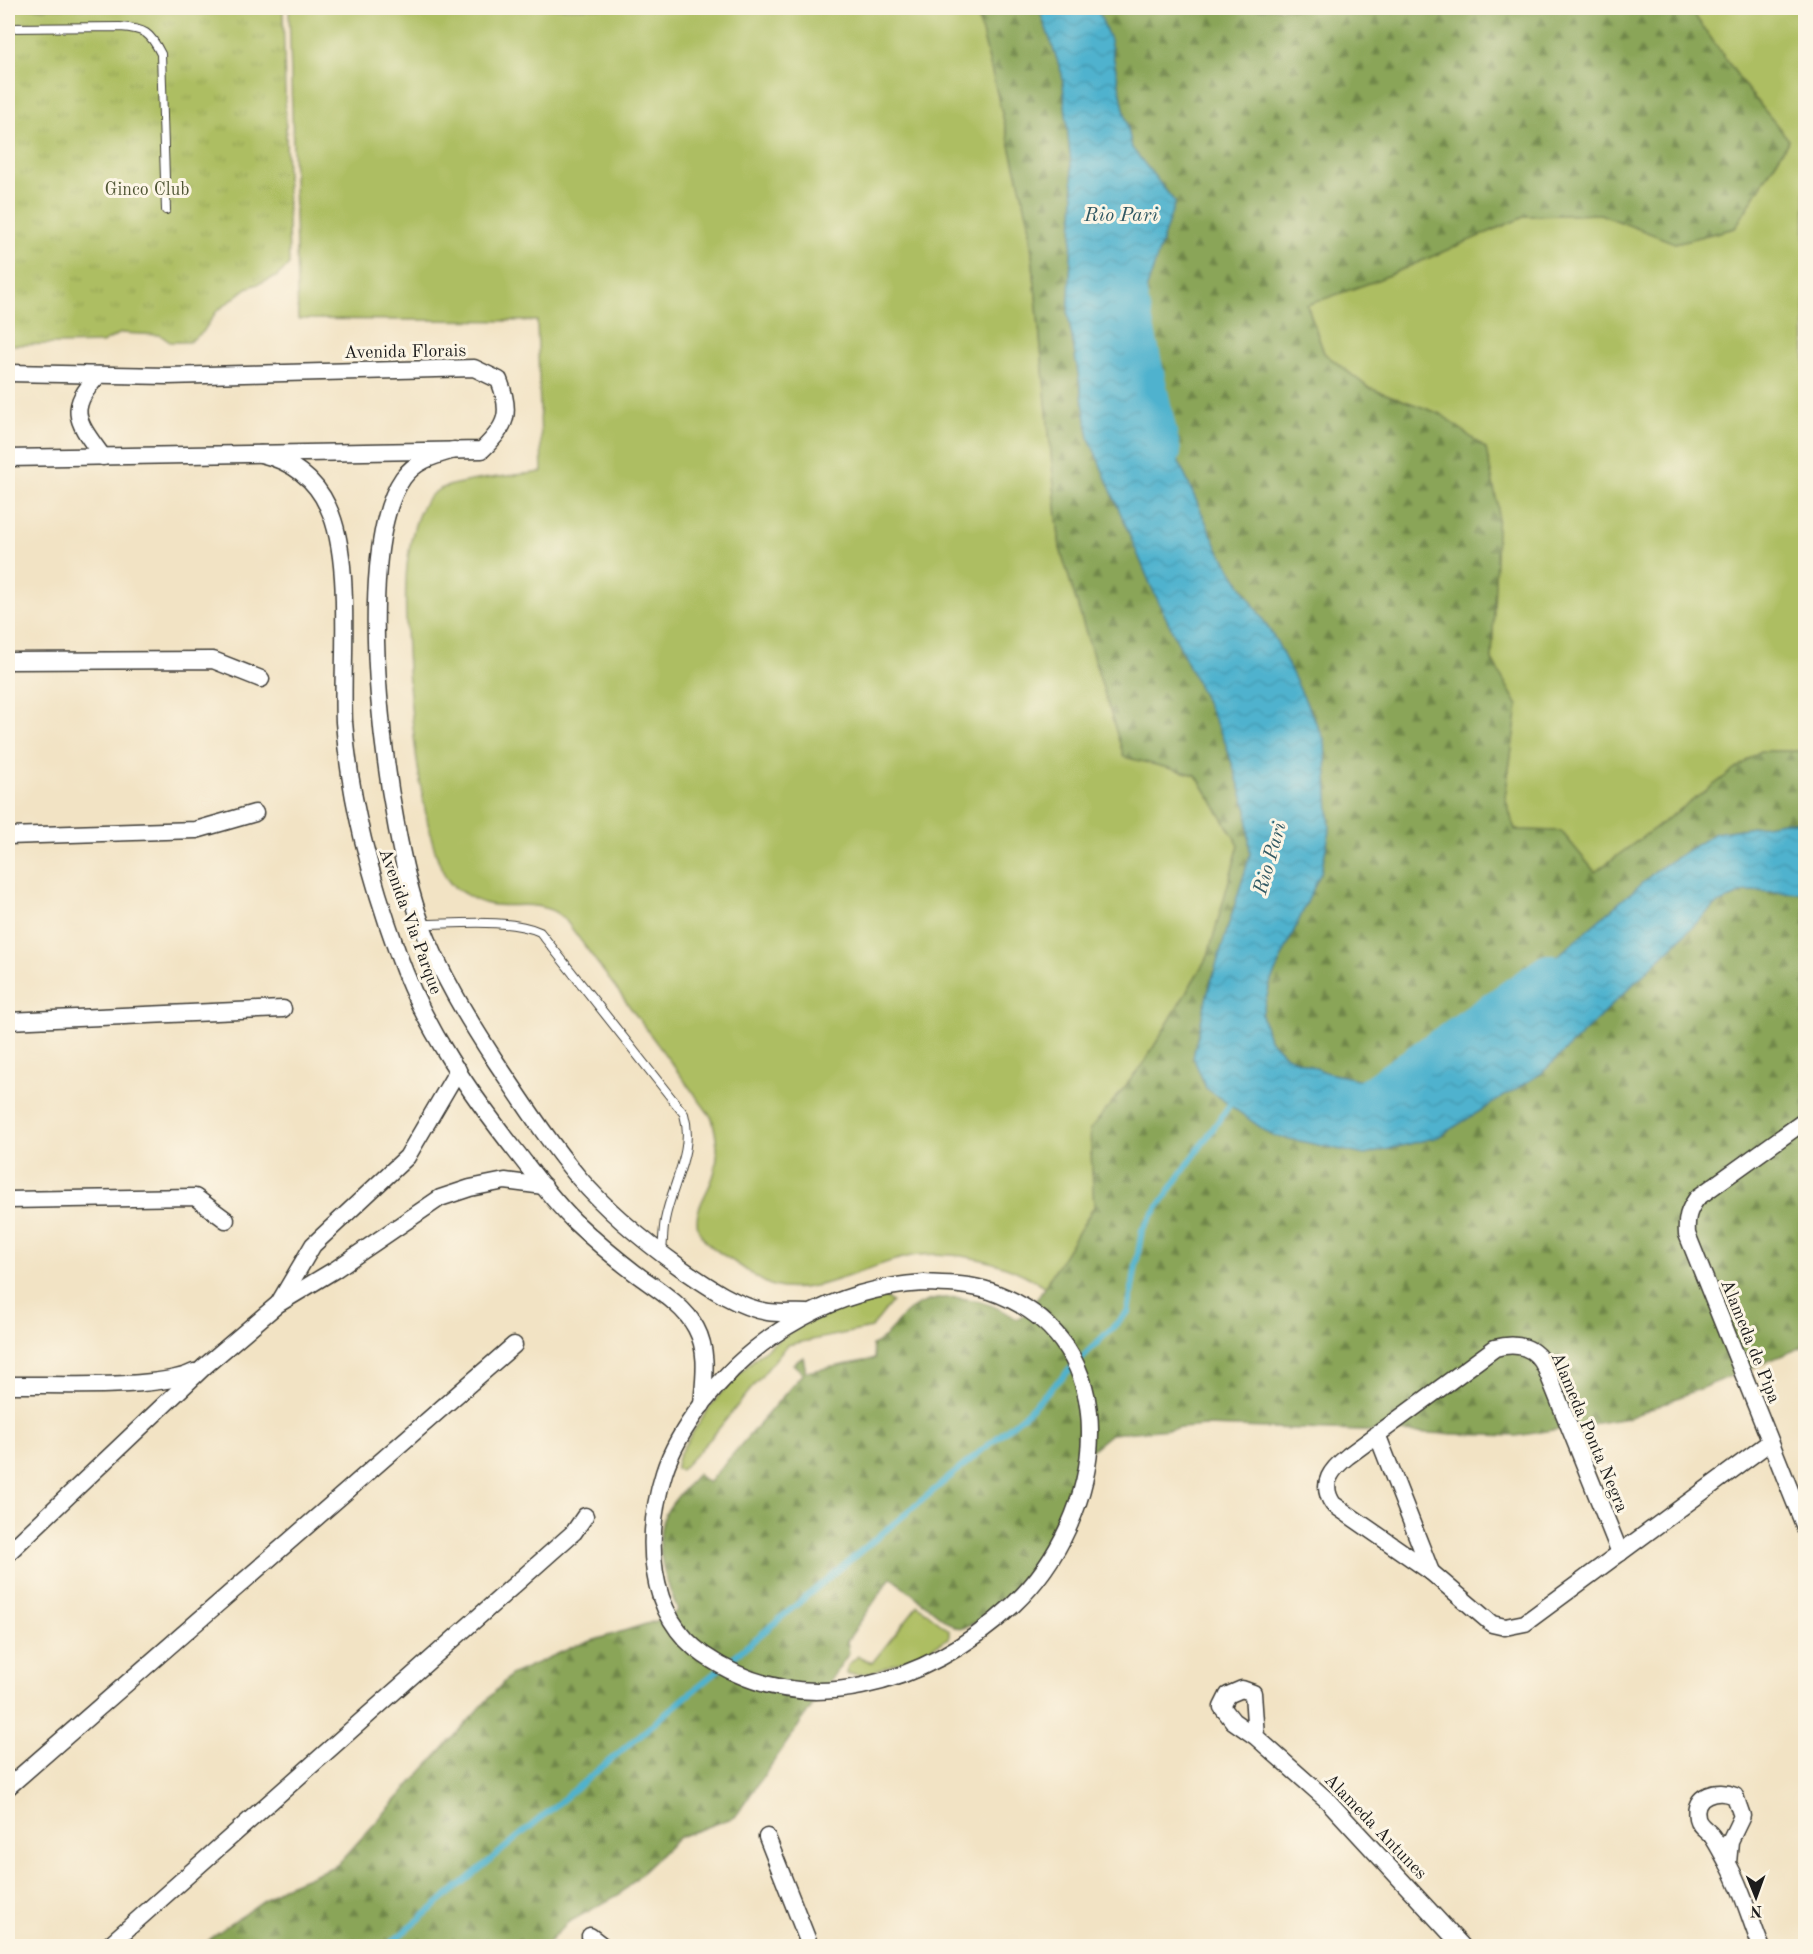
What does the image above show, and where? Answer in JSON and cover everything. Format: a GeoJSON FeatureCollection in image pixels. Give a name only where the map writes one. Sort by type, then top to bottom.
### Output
{"type":"FeatureCollection","features":[{"type":"Feature","properties":{"kind":"street","name":"Avenida Florais"},"geometry":{"type":"LineString","coordinates":[[8,372],[99,375],[474,368],[499,380],[506,397],[507,413],[500,432],[482,450],[8,458]]}},
{"type":"Feature","properties":{"kind":"street"},"geometry":{"type":"LineString","coordinates":[[99,375],[83,392],[78,409],[81,425],[104,457]]}},
{"type":"Feature","properties":{"kind":"street","name":"Avenida Via Parque"},"geometry":{"type":"LineString","coordinates":[[454,450],[421,460],[404,476],[393,495],[386,515],[377,583],[378,676],[386,758],[402,861],[421,924],[465,1015],[538,1125],[581,1180],[640,1238],[710,1288],[745,1305],[768,1312],[811,1313]]}},
{"type":"Feature","properties":{"kind":"street","name":"Avenida Via Parque"},"geometry":{"type":"LineString","coordinates":[[261,454],[285,460],[312,483],[328,505],[337,529],[341,558],[344,720],[349,769],[360,835],[399,957],[419,1003],[471,1095],[573,1220],[611,1254],[675,1303],[696,1326],[703,1343],[706,1365],[702,1405]]}},
{"type":"Feature","properties":{"kind":"street"},"geometry":{"type":"LineString","coordinates":[[8,661],[213,660],[261,679]]}},
{"type":"Feature","properties":{"kind":"street"},"geometry":{"type":"LineString","coordinates":[[8,836],[196,830],[255,813]]}},
{"type":"Feature","properties":{"kind":"street"},"geometry":{"type":"LineString","coordinates":[[8,1021],[283,1008]]}},
{"type":"Feature","properties":{"kind":"street"},"geometry":{"type":"LineString","coordinates":[[278,1304],[313,1245],[407,1157],[458,1070]]}},
{"type":"Feature","properties":{"kind":"street","name":"Alameda de Pipa"},"geometry":{"type":"LineString","coordinates":[[1806,1120],[1697,1198],[1687,1213],[1687,1234],[1806,1530]]}},
{"type":"Feature","properties":{"kind":"street"},"geometry":{"type":"LineString","coordinates":[[8,1553],[205,1366],[278,1304],[336,1269],[440,1198],[470,1188],[505,1181],[544,1186]]}},
{"type":"Feature","properties":{"kind":"street"},"geometry":{"type":"LineString","coordinates":[[8,1200],[195,1197],[226,1220]]}},
{"type":"Feature","properties":{"kind":"street","name":"Avenida Via Parque"},"geometry":{"type":"LineString","coordinates":[[889,1285],[954,1285],[988,1291],[1018,1304],[1041,1320],[1062,1341],[1072,1357],[1081,1376],[1091,1410],[1091,1441],[1086,1482],[1068,1528],[1050,1559],[1015,1603],[973,1638],[929,1665],[886,1681],[850,1689],[781,1690],[728,1672],[698,1651],[678,1629],[663,1602],[654,1569],[651,1534],[656,1500],[665,1467],[686,1425],[729,1371],[786,1326],[811,1313],[852,1295],[889,1285]]}},
{"type":"Feature","properties":{"kind":"street"},"geometry":{"type":"LineString","coordinates":[[8,1787],[514,1345]]}},
{"type":"Feature","properties":{"kind":"street","name":"Alameda Ponta Negra"},"geometry":{"type":"LineString","coordinates":[[1431,1572],[1333,1504],[1327,1486],[1332,1468],[1495,1348],[1520,1345],[1540,1356],[1543,1362],[1620,1554]]}},
{"type":"Feature","properties":{"kind":"street"},"geometry":{"type":"LineString","coordinates":[[8,1385],[149,1382],[180,1379],[205,1366]]}},
{"type":"Feature","properties":{"kind":"street"},"geometry":{"type":"LineString","coordinates":[[1377,1434],[1431,1572],[1486,1619],[1498,1626],[1514,1627],[1525,1623],[1770,1442]]}},
{"type":"Feature","properties":{"kind":"street"},"geometry":{"type":"LineString","coordinates":[[108,1947],[574,1532],[585,1516]]}},
{"type":"Feature","properties":{"kind":"street","name":"Alameda Antunes"},"geometry":{"type":"LineString","coordinates":[[1256,1737],[1328,1801],[1462,1947]]}},
{"type":"Feature","properties":{"kind":"street"},"geometry":{"type":"LineString","coordinates":[[767,1838],[810,1947]]}},
{"type":"Feature","properties":{"kind":"street"},"geometry":{"type":"LineString","coordinates":[[1728,1863],[1761,1947]]}},
{"type":"Feature","properties":{"kind":"lane"},"geometry":{"type":"LineString","coordinates":[[8,28],[120,27],[136,28],[152,35],[161,54],[166,210]]}},
{"type":"Feature","properties":{"kind":"lane"},"geometry":{"type":"LineString","coordinates":[[421,924],[530,927],[540,932],[684,1114],[689,1130],[687,1147],[665,1219],[662,1254]]}},
{"type":"Feature","properties":{"kind":"green space","name":"Ginco Club"},"geometry":{"type":"Polygon","coordinates":[[[8,8],[283,8],[289,265],[276,277],[247,288],[216,312],[203,332],[189,342],[170,342],[160,335],[121,333],[102,343],[8,345],[8,8]]]}},
{"type":"Feature","properties":{"kind":"green space"},"geometry":{"type":"Polygon","coordinates":[[[289,8],[976,8],[1029,222],[1060,548],[1124,757],[1196,775],[1239,845],[1208,956],[1144,1063],[1090,1130],[1094,1207],[1045,1287],[1016,1271],[985,1260],[935,1254],[901,1258],[826,1283],[790,1289],[768,1284],[719,1252],[700,1234],[697,1221],[699,1208],[713,1177],[716,1162],[716,1140],[712,1118],[564,918],[552,910],[537,906],[487,904],[465,894],[450,883],[438,860],[419,777],[408,674],[406,586],[408,558],[419,513],[435,492],[470,481],[542,472],[537,321],[298,319],[289,8]]]}},
{"type":"Feature","properties":{"kind":"green space"},"geometry":{"type":"Polygon","coordinates":[[[976,8],[1693,8],[1693,13],[1747,89],[1789,140],[1735,228],[1675,243],[1600,214],[1526,216],[1375,281],[1307,305],[1324,353],[1369,388],[1441,414],[1486,449],[1498,507],[1492,660],[1518,706],[1505,797],[1515,830],[1561,831],[1595,872],[1760,751],[1805,751],[1805,1346],[1628,1418],[1516,1436],[1205,1426],[1111,1434],[1089,1452],[1079,1471],[1063,1520],[1032,1570],[997,1607],[982,1619],[963,1628],[954,1627],[891,1577],[847,1641],[849,1653],[735,1817],[679,1837],[620,1894],[567,1923],[545,1946],[204,1946],[213,1936],[281,1888],[337,1865],[510,1675],[575,1646],[672,1616],[678,1610],[665,1576],[660,1551],[661,1526],[665,1515],[697,1474],[708,1483],[803,1373],[793,1364],[803,1357],[806,1372],[875,1359],[872,1345],[883,1338],[910,1310],[936,1299],[964,1298],[978,1301],[1017,1319],[1030,1310],[1094,1207],[1090,1130],[1144,1063],[1208,956],[1239,845],[1196,775],[1124,757],[1060,548],[1029,222],[976,8]]]}},
{"type":"Feature","properties":{"kind":"green space"},"geometry":{"type":"Polygon","coordinates":[[[1693,8],[1805,8],[1805,751],[1760,751],[1595,872],[1561,831],[1515,830],[1505,797],[1518,706],[1492,660],[1494,594],[1441,414],[1369,388],[1324,353],[1307,304],[1375,281],[1526,216],[1600,214],[1675,243],[1735,228],[1789,140],[1747,89],[1693,13],[1693,8]]]}},
{"type":"Feature","properties":{"kind":"green space"},"geometry":{"type":"Polygon","coordinates":[[[883,1296],[892,1302],[871,1328],[787,1345],[711,1438],[681,1470],[676,1469],[682,1450],[705,1414],[748,1364],[802,1325],[837,1310],[883,1296]]]}},
{"type":"Feature","properties":{"kind":"green space"},"geometry":{"type":"Polygon","coordinates":[[[918,1605],[949,1630],[949,1638],[882,1669],[868,1673],[847,1673],[848,1665],[858,1656],[872,1663],[918,1605]]]}},
{"type":"Feature","properties":{"kind":"water","name":"Rio Pari"},"geometry":{"type":"Polygon","coordinates":[[[1039,8],[1097,8],[1110,40],[1132,148],[1175,202],[1145,294],[1137,354],[1153,404],[1218,549],[1276,640],[1325,741],[1330,830],[1321,872],[1271,981],[1262,1015],[1269,1039],[1286,1056],[1328,1073],[1377,1083],[1416,1073],[1451,1048],[1658,869],[1715,833],[1783,822],[1805,822],[1805,893],[1746,891],[1714,906],[1542,1073],[1438,1137],[1365,1155],[1271,1135],[1206,1088],[1193,1057],[1207,995],[1250,855],[1247,810],[1225,742],[1151,586],[1089,438],[1068,315],[1074,197],[1062,74],[1039,8]]]}},
{"type":"Feature","properties":{"kind":"waterway","name":"Rio Pari"},"geometry":{"type":"LineString","coordinates":[[1129,290],[1164,452]]}},
{"type":"Feature","properties":{"kind":"waterway","name":"Rio Pari"},"geometry":{"type":"LineString","coordinates":[[1348,1097],[1361,1100],[1548,971]]}},
{"type":"Feature","properties":{"kind":"waterway"},"geometry":{"type":"LineString","coordinates":[[387,1946],[1023,1416],[1128,1312],[1142,1230],[1233,1100]]}}]}
